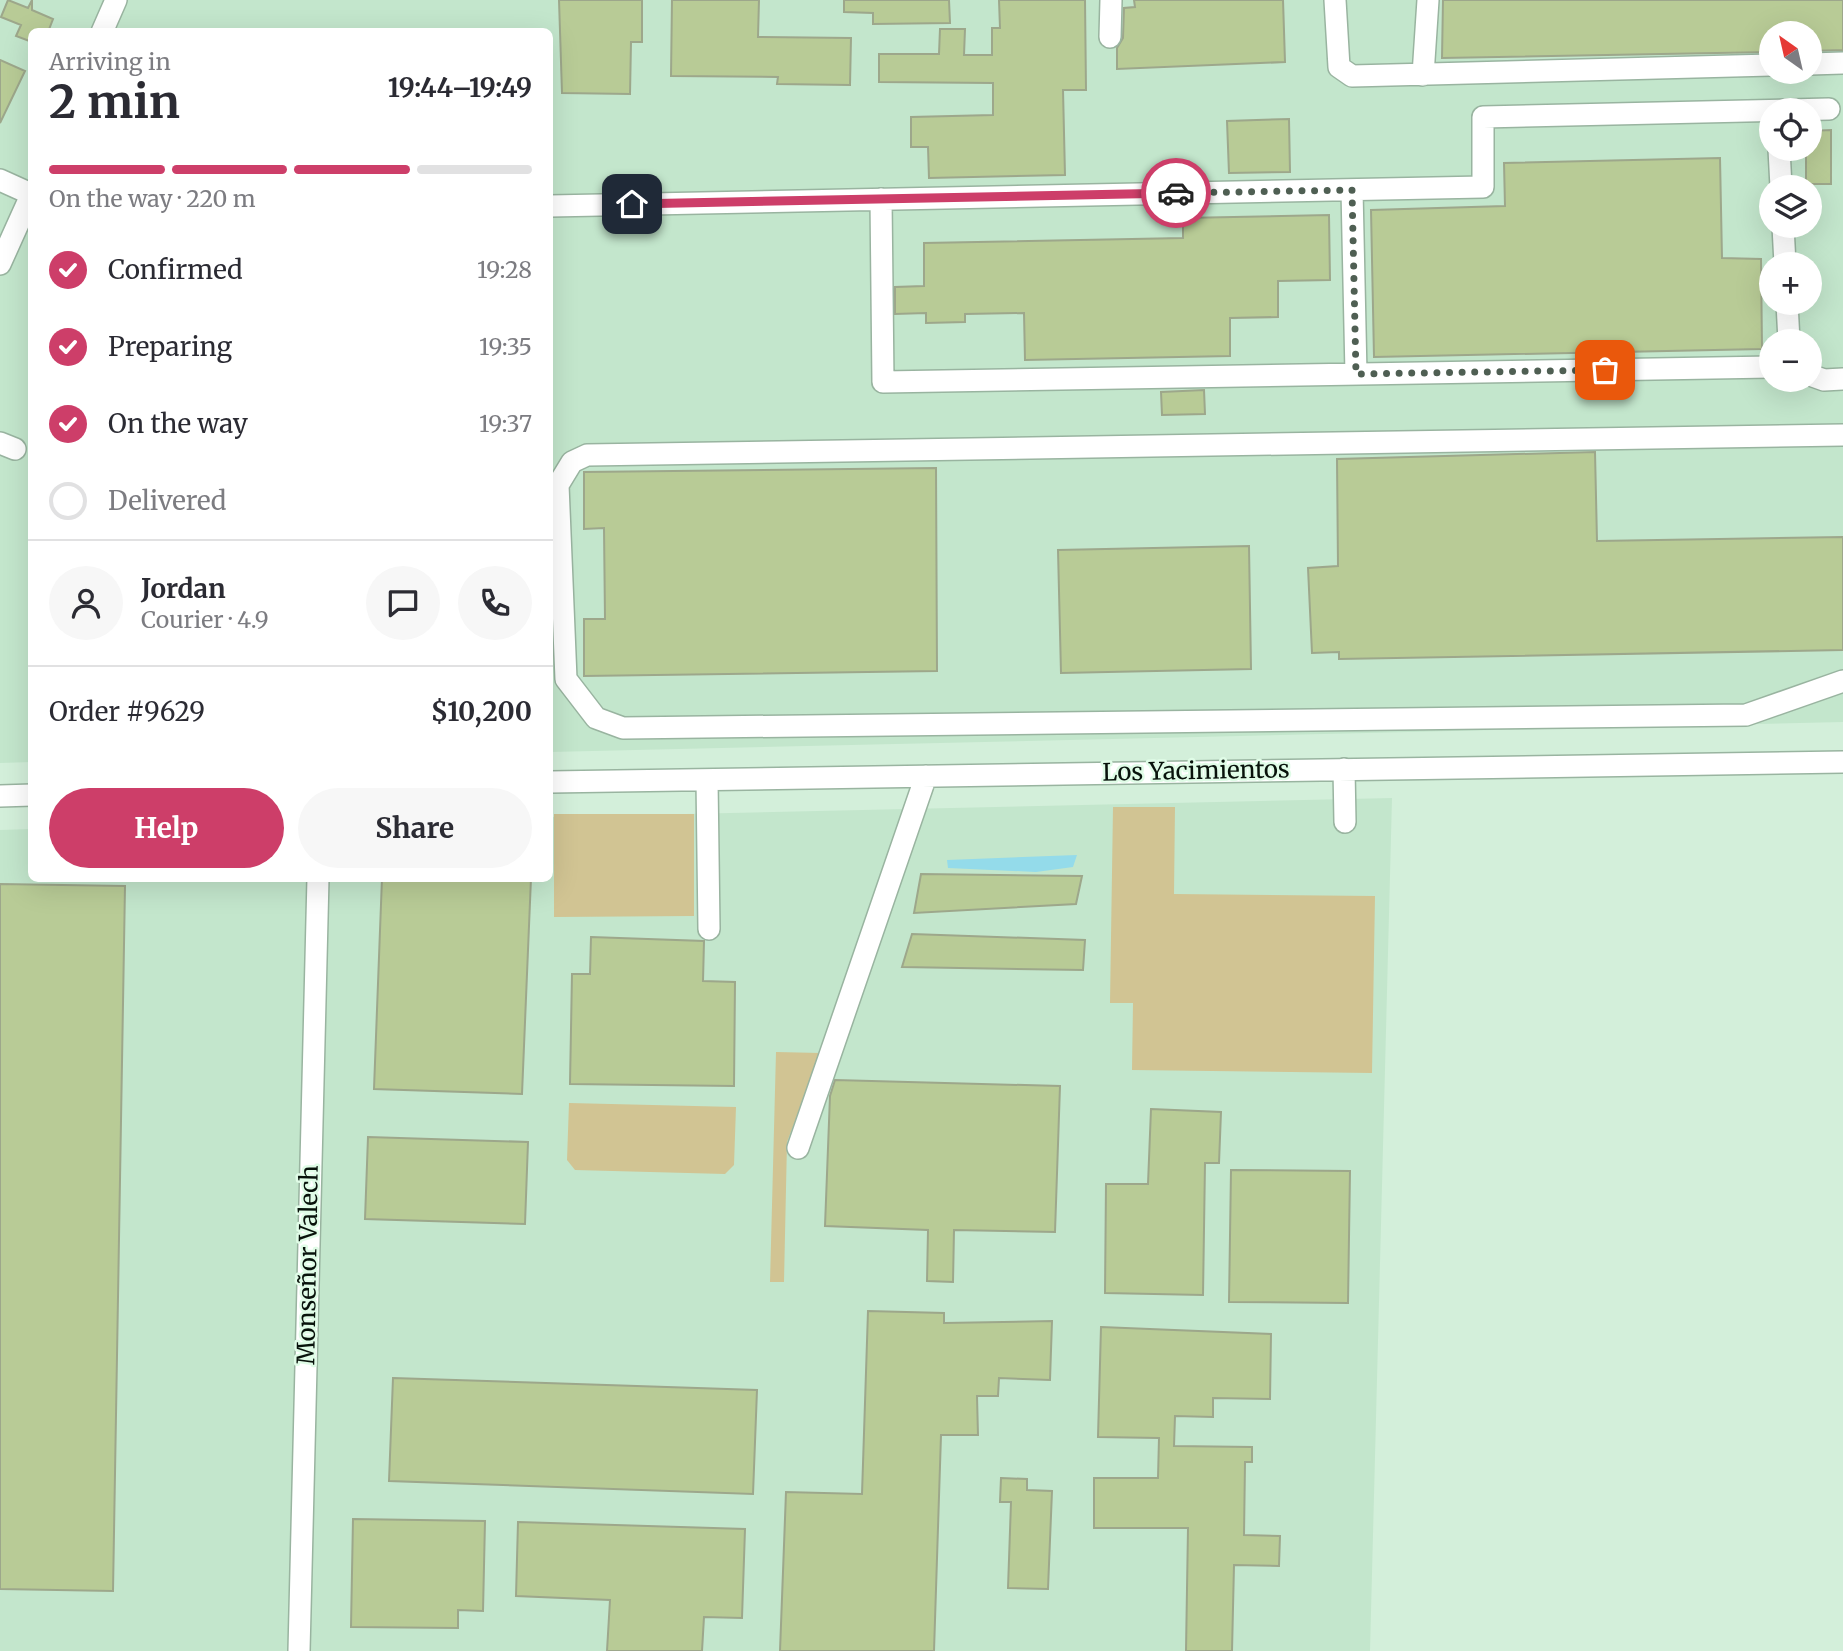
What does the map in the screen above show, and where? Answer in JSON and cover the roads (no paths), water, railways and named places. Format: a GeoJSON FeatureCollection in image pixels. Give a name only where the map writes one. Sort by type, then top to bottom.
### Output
{"type":"FeatureCollection","features":[{"type":"Feature","properties":{"kind":"street"},"geometry":{"type":"LineString","coordinates":[[104,28],[116,0]]}},
{"type":"Feature","properties":{"kind":"street"},"geometry":{"type":"LineString","coordinates":[[1110,37],[1111,0]]}},
{"type":"Feature","properties":{"kind":"street"},"geometry":{"type":"LineString","coordinates":[[1335,0],[1339,67],[1352,76],[1759,65]]}},
{"type":"Feature","properties":{"kind":"street"},"geometry":{"type":"LineString","coordinates":[[1423,75],[1428,0]]}},
{"type":"Feature","properties":{"kind":"street"},"geometry":{"type":"LineString","coordinates":[[1822,64],[1843,63]]}},
{"type":"Feature","properties":{"kind":"street"},"geometry":{"type":"LineString","coordinates":[[1822,109],[1829,109]]}},
{"type":"Feature","properties":{"kind":"street"},"geometry":{"type":"LineString","coordinates":[[553,206],[1483,187],[1483,117],[1759,110]]}},
{"type":"Feature","properties":{"kind":"street"},"geometry":{"type":"LineString","coordinates":[[0,180],[28,192]]}},
{"type":"Feature","properties":{"kind":"street"},"geometry":{"type":"LineString","coordinates":[[1352,190],[1356,374]]}},
{"type":"Feature","properties":{"kind":"street"},"geometry":{"type":"LineString","coordinates":[[881,199],[883,382],[1759,367]]}},
{"type":"Feature","properties":{"kind":"street"},"geometry":{"type":"LineString","coordinates":[[0,264],[28,200]]}},
{"type":"Feature","properties":{"kind":"street"},"geometry":{"type":"LineString","coordinates":[[1822,379],[1843,379]]}},
{"type":"Feature","properties":{"kind":"street"},"geometry":{"type":"LineString","coordinates":[[1843,435],[587,455],[572,462],[558,485],[566,679],[596,718],[623,728],[1746,715],[1843,681]]}},
{"type":"Feature","properties":{"kind":"street","name":"Los Yacimientos"},"geometry":{"type":"LineString","coordinates":[[553,782],[1843,762]]}},
{"type":"Feature","properties":{"kind":"street"},"geometry":{"type":"LineString","coordinates":[[1344,769],[1345,822]]}},
{"type":"Feature","properties":{"kind":"street"},"geometry":{"type":"LineString","coordinates":[[798,1147],[926,776]]}},
{"type":"Feature","properties":{"kind":"street"},"geometry":{"type":"LineString","coordinates":[[707,780],[709,929]]}},
{"type":"Feature","properties":{"kind":"street"},"geometry":{"type":"LineString","coordinates":[[0,796],[28,795]]}},
{"type":"Feature","properties":{"kind":"street","name":"Monseñor Valech"},"geometry":{"type":"LineString","coordinates":[[299,1651],[318,882]]}},
{"type":"Feature","properties":{"kind":"water"},"geometry":{"type":"Polygon","coordinates":[[[1077,855],[1073,867],[1036,872],[948,868],[947,860],[1077,855]]]}}]}
